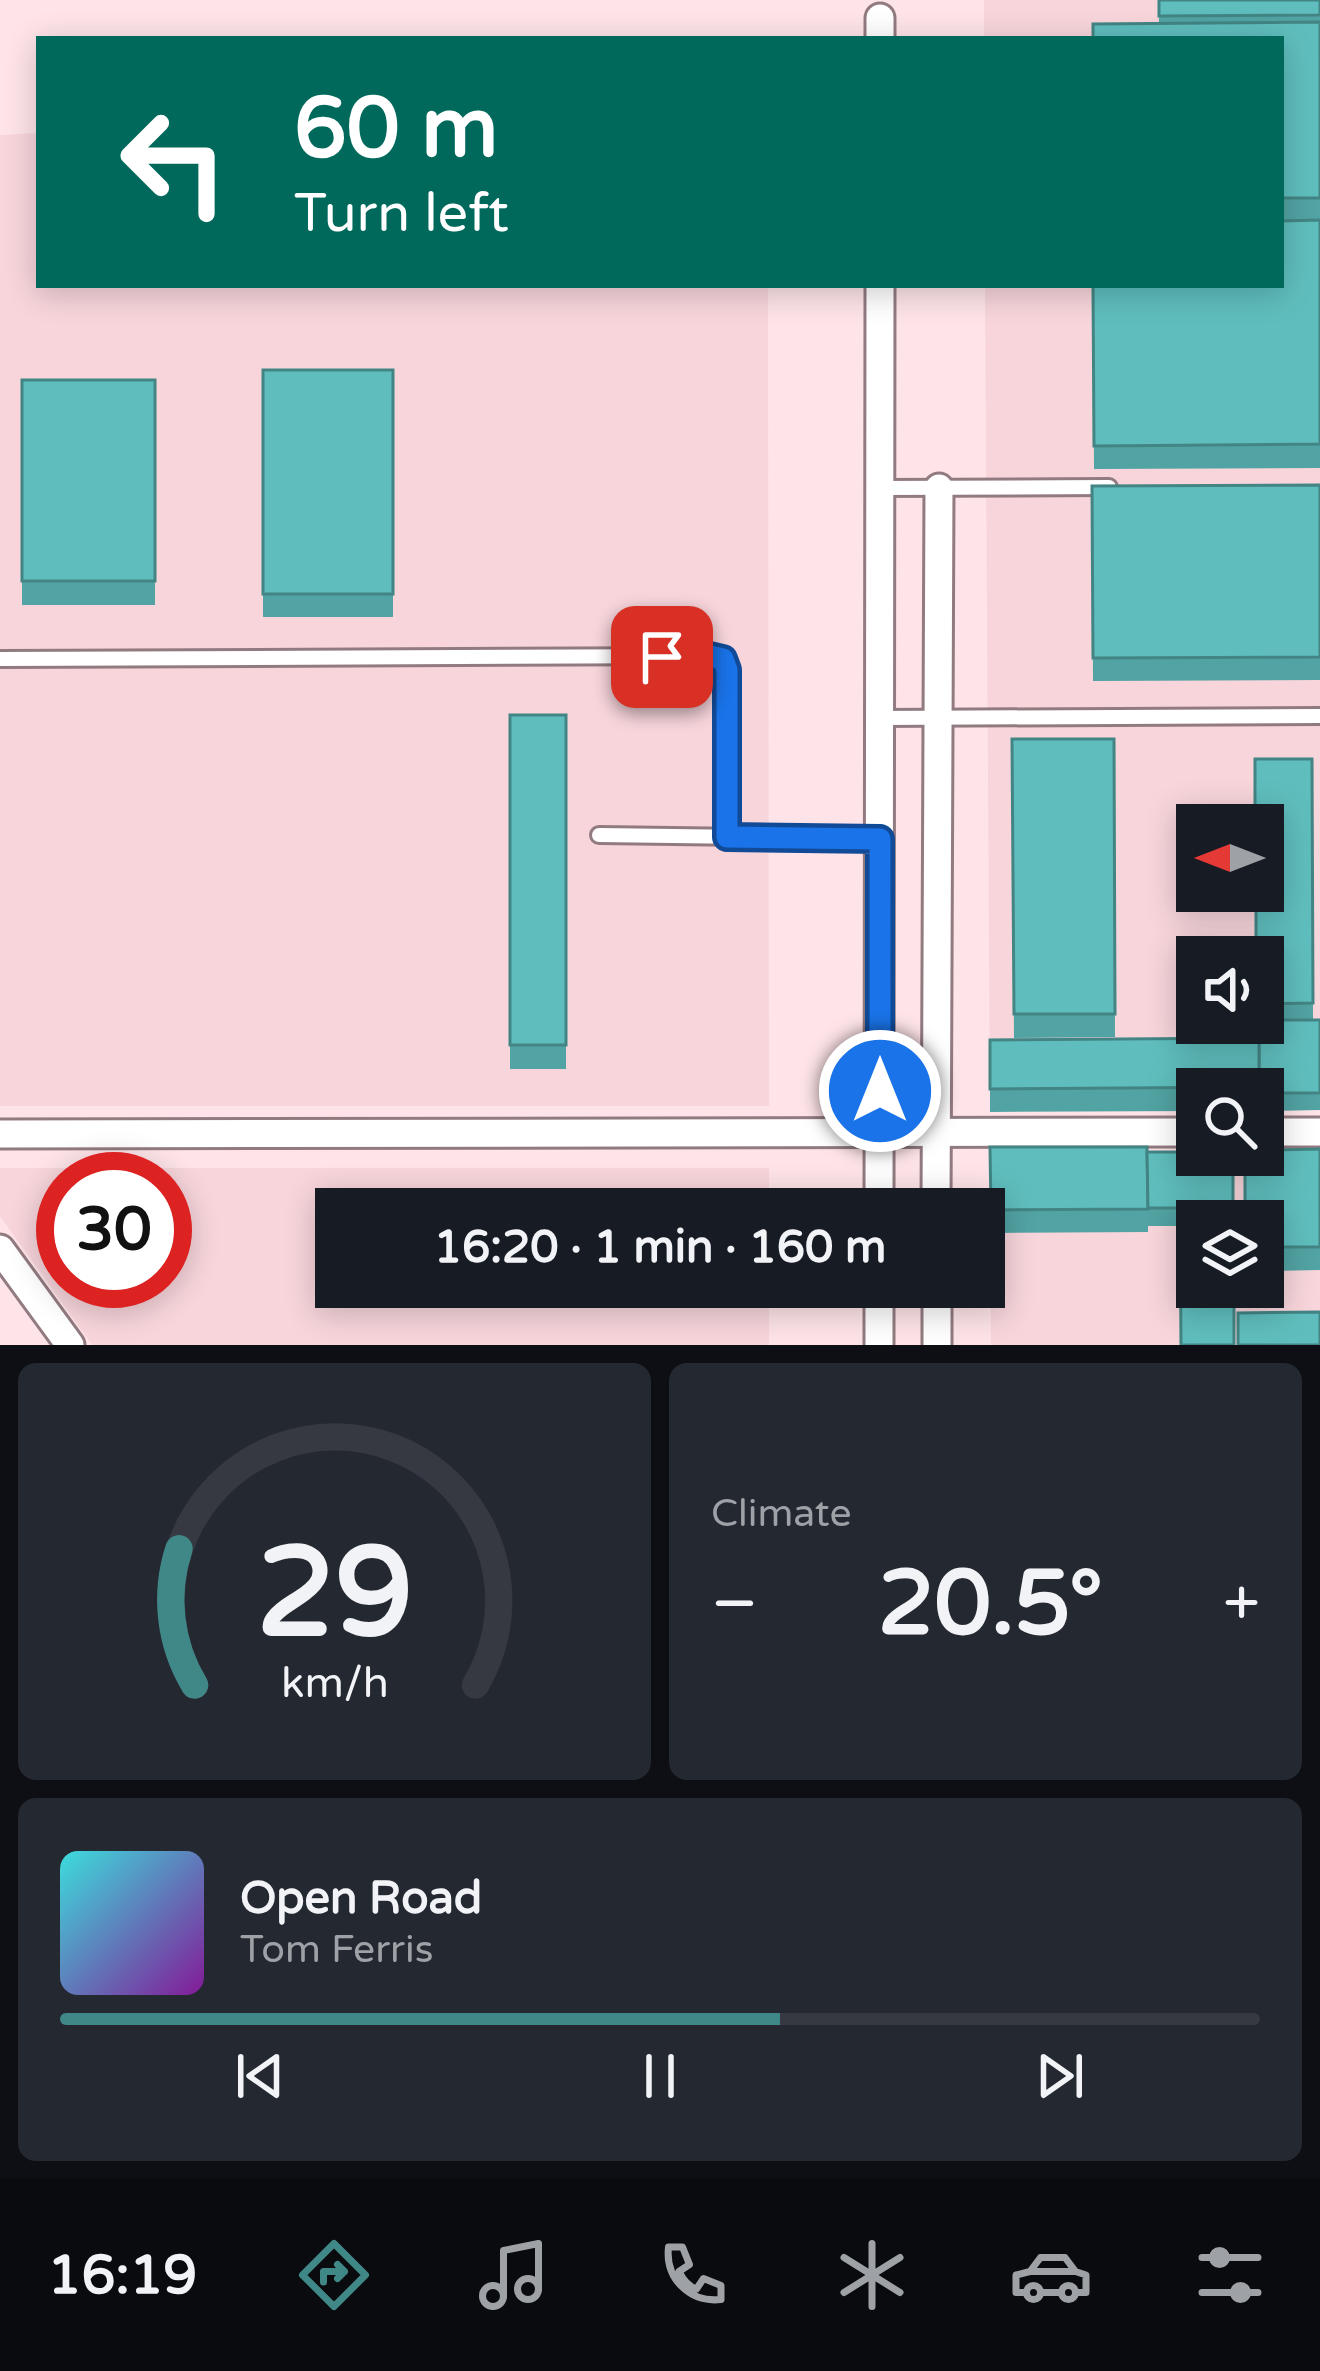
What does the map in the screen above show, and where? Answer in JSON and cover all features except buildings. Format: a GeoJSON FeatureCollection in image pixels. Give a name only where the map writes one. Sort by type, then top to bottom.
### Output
{"type":"FeatureCollection","features":[{"type":"Feature","properties":{"kind":"street"},"geometry":{"type":"LineString","coordinates":[[880,288],[880,1188]]}},
{"type":"Feature","properties":{"kind":"street"},"geometry":{"type":"LineString","coordinates":[[936,1188],[939,488]]}},
{"type":"Feature","properties":{"kind":"street"},"geometry":{"type":"LineString","coordinates":[[0,1134],[1176,1132]]}},
{"type":"Feature","properties":{"kind":"street"},"geometry":{"type":"LineString","coordinates":[[1284,1132],[1320,1132]]}},
{"type":"Feature","properties":{"kind":"street"},"geometry":{"type":"LineString","coordinates":[[0,1249],[70,1345]]}},
{"type":"Feature","properties":{"kind":"street"},"geometry":{"type":"LineString","coordinates":[[880,1308],[880,1345]]}},
{"type":"Feature","properties":{"kind":"street"},"geometry":{"type":"LineString","coordinates":[[937,1308],[937,1345]]}},
{"type":"Feature","properties":{"kind":"lane"},"geometry":{"type":"LineString","coordinates":[[880,488],[1130,487]]}},
{"type":"Feature","properties":{"kind":"lane"},"geometry":{"type":"LineString","coordinates":[[0,659],[723,659],[727,670],[727,837]]}},
{"type":"Feature","properties":{"kind":"lane"},"geometry":{"type":"LineString","coordinates":[[880,718],[1320,716]]}},
{"type":"Feature","properties":{"kind":"lane"},"geometry":{"type":"LineString","coordinates":[[599,836],[880,839]]}},
{"type":"Feature","properties":{"kind":"shaded area"},"geometry":{"type":"Polygon","coordinates":[[[984,0],[1320,0],[1320,1110],[1284,1097],[1284,1068],[1176,1068],[1176,1091],[990,1112],[985,288],[1284,288],[1284,36],[984,36],[984,0]]]}},
{"type":"Feature","properties":{"kind":"shaded area"},"geometry":{"type":"Polygon","coordinates":[[[36,133],[36,288],[768,288],[769,1106],[0,1106],[0,135],[36,133]]]}},
{"type":"Feature","properties":{"kind":"shaded area"},"geometry":{"type":"Polygon","coordinates":[[[0,1168],[36,1168],[36,1266],[0,1216],[0,1168]]]}},
{"type":"Feature","properties":{"kind":"shaded area"},"geometry":{"type":"Polygon","coordinates":[[[192,1168],[769,1168],[769,1188],[315,1188],[315,1308],[769,1308],[769,1345],[92,1345],[66,1308],[192,1308],[192,1168]]]}},
{"type":"Feature","properties":{"kind":"shaded area"},"geometry":{"type":"Polygon","coordinates":[[[1284,1169],[1320,1169],[1320,1345],[991,1345],[991,1308],[1005,1308],[1005,1188],[990,1188],[990,1171],[1176,1170],[1176,1176],[1284,1176],[1284,1169]]]}},
{"type":"Feature","properties":{"kind":"route"},"geometry":{"type":"LineString","coordinates":[[662,657],[710,656],[723,659],[727,670],[727,837],[880,839],[880,1091]]}}]}
